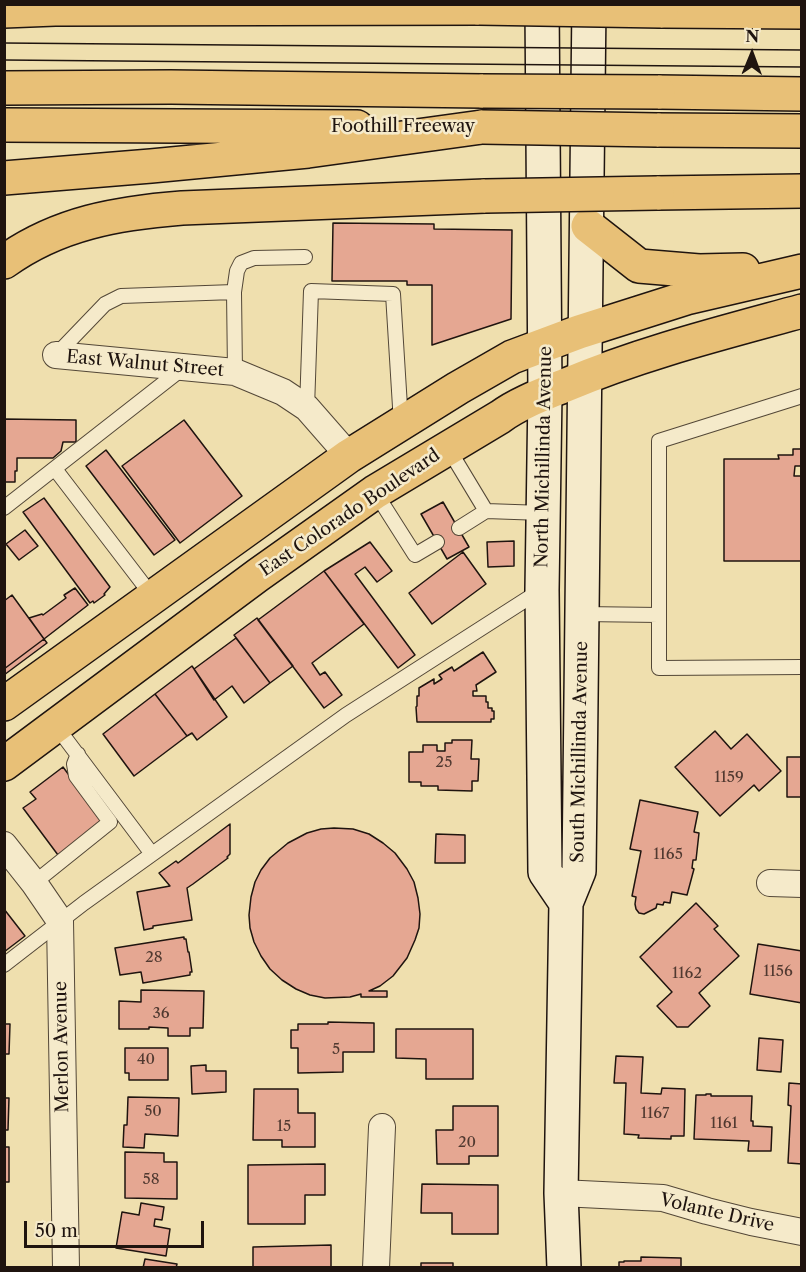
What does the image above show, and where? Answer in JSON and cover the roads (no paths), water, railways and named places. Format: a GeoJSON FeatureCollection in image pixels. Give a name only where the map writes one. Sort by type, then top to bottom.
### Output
{"type":"FeatureCollection","features":[{"type":"Feature","properties":{"kind":"main road","name":"North Michillinda Avenue"},"geometry":{"type":"LineString","coordinates":[[542,4],[545,345],[542,590],[562,766]]}},
{"type":"Feature","properties":{"kind":"main road"},"geometry":{"type":"LineString","coordinates":[[585,377],[590,4]]}},
{"type":"Feature","properties":{"kind":"main road"},"geometry":{"type":"LineString","coordinates":[[4,11],[479,8],[801,12]]}},
{"type":"Feature","properties":{"kind":"main road"},"geometry":{"type":"LineString","coordinates":[[4,88],[171,87],[801,94]]}},
{"type":"Feature","properties":{"kind":"main road","name":"Foothill Freeway"},"geometry":{"type":"LineString","coordinates":[[4,125],[801,131]]}},
{"type":"Feature","properties":{"kind":"main road"},"geometry":{"type":"LineString","coordinates":[[4,178],[297,152],[482,127]]}},
{"type":"Feature","properties":{"kind":"main road"},"geometry":{"type":"LineString","coordinates":[[4,262],[47,236],[92,221],[137,212],[182,207],[485,196],[801,191]]}},
{"type":"Feature","properties":{"kind":"main road"},"geometry":{"type":"LineString","coordinates":[[588,226],[639,266],[699,271],[801,270]]}},
{"type":"Feature","properties":{"kind":"main road"},"geometry":{"type":"LineString","coordinates":[[4,704],[349,456],[512,357],[686,297],[801,270]]}},
{"type":"Feature","properties":{"kind":"main road","name":"East Colorado Boulevard"},"geometry":{"type":"LineString","coordinates":[[4,764],[258,575],[375,492],[508,411],[585,377],[672,347],[801,311]]}},
{"type":"Feature","properties":{"kind":"main road","name":"South Michillinda Avenue"},"geometry":{"type":"LineString","coordinates":[[564,1268],[561,1193],[566,903],[579,871],[562,766],[582,614],[585,377]]}},
{"type":"Feature","properties":{"kind":"street","name":"East Walnut Street"},"geometry":{"type":"LineString","coordinates":[[56,355],[235,372],[283,392],[307,408],[349,456]]}},
{"type":"Feature","properties":{"kind":"street"},"geometry":{"type":"LineString","coordinates":[[4,844],[34,882],[60,921]]}},
{"type":"Feature","properties":{"kind":"street"},"geometry":{"type":"LineString","coordinates":[[770,883],[801,884]]}},
{"type":"Feature","properties":{"kind":"street","name":"Merlon Avenue"},"geometry":{"type":"LineString","coordinates":[[60,921],[66,1268]]}},
{"type":"Feature","properties":{"kind":"street"},"geometry":{"type":"LineString","coordinates":[[376,1268],[382,1127]]}},
{"type":"Feature","properties":{"kind":"street","name":"Volante Drive"},"geometry":{"type":"LineString","coordinates":[[561,1193],[663,1198],[751,1222],[801,1232]]}},
{"type":"Feature","properties":{"kind":"lane"},"geometry":{"type":"LineString","coordinates":[[235,372],[234,292],[237,271],[241,262],[254,258],[305,257]]}},
{"type":"Feature","properties":{"kind":"lane"},"geometry":{"type":"LineString","coordinates":[[307,408],[311,291],[393,294],[401,423]]}},
{"type":"Feature","properties":{"kind":"lane"},"geometry":{"type":"LineString","coordinates":[[56,355],[105,304],[121,296],[234,292]]}},
{"type":"Feature","properties":{"kind":"lane"},"geometry":{"type":"LineString","coordinates":[[4,508],[185,367]]}},
{"type":"Feature","properties":{"kind":"lane"},"geometry":{"type":"LineString","coordinates":[[801,396],[659,441],[659,668],[801,667]]}},
{"type":"Feature","properties":{"kind":"lane"},"geometry":{"type":"LineString","coordinates":[[448,448],[486,511]]}},
{"type":"Feature","properties":{"kind":"lane"},"geometry":{"type":"LineString","coordinates":[[55,469],[153,597]]}},
{"type":"Feature","properties":{"kind":"lane"},"geometry":{"type":"LineString","coordinates":[[375,492],[415,555],[437,542]]}},
{"type":"Feature","properties":{"kind":"lane"},"geometry":{"type":"LineString","coordinates":[[459,528],[486,511],[543,513]]}},
{"type":"Feature","properties":{"kind":"lane"},"geometry":{"type":"LineString","coordinates":[[4,964],[152,854],[346,715],[542,590]]}},
{"type":"Feature","properties":{"kind":"lane"},"geometry":{"type":"LineString","coordinates":[[582,614],[659,615]]}},
{"type":"Feature","properties":{"kind":"lane"},"geometry":{"type":"LineString","coordinates":[[56,726],[152,854]]}},
{"type":"Feature","properties":{"kind":"lane"},"geometry":{"type":"LineString","coordinates":[[34,882],[110,822],[76,776],[74,764],[78,754]]}},
{"type":"Feature","properties":{"kind":"tram line"},"geometry":{"type":"LineString","coordinates":[[4,43],[802,50]]}},
{"type":"Feature","properties":{"kind":"tram line"},"geometry":{"type":"LineString","coordinates":[[4,60],[802,67]]}}]}
